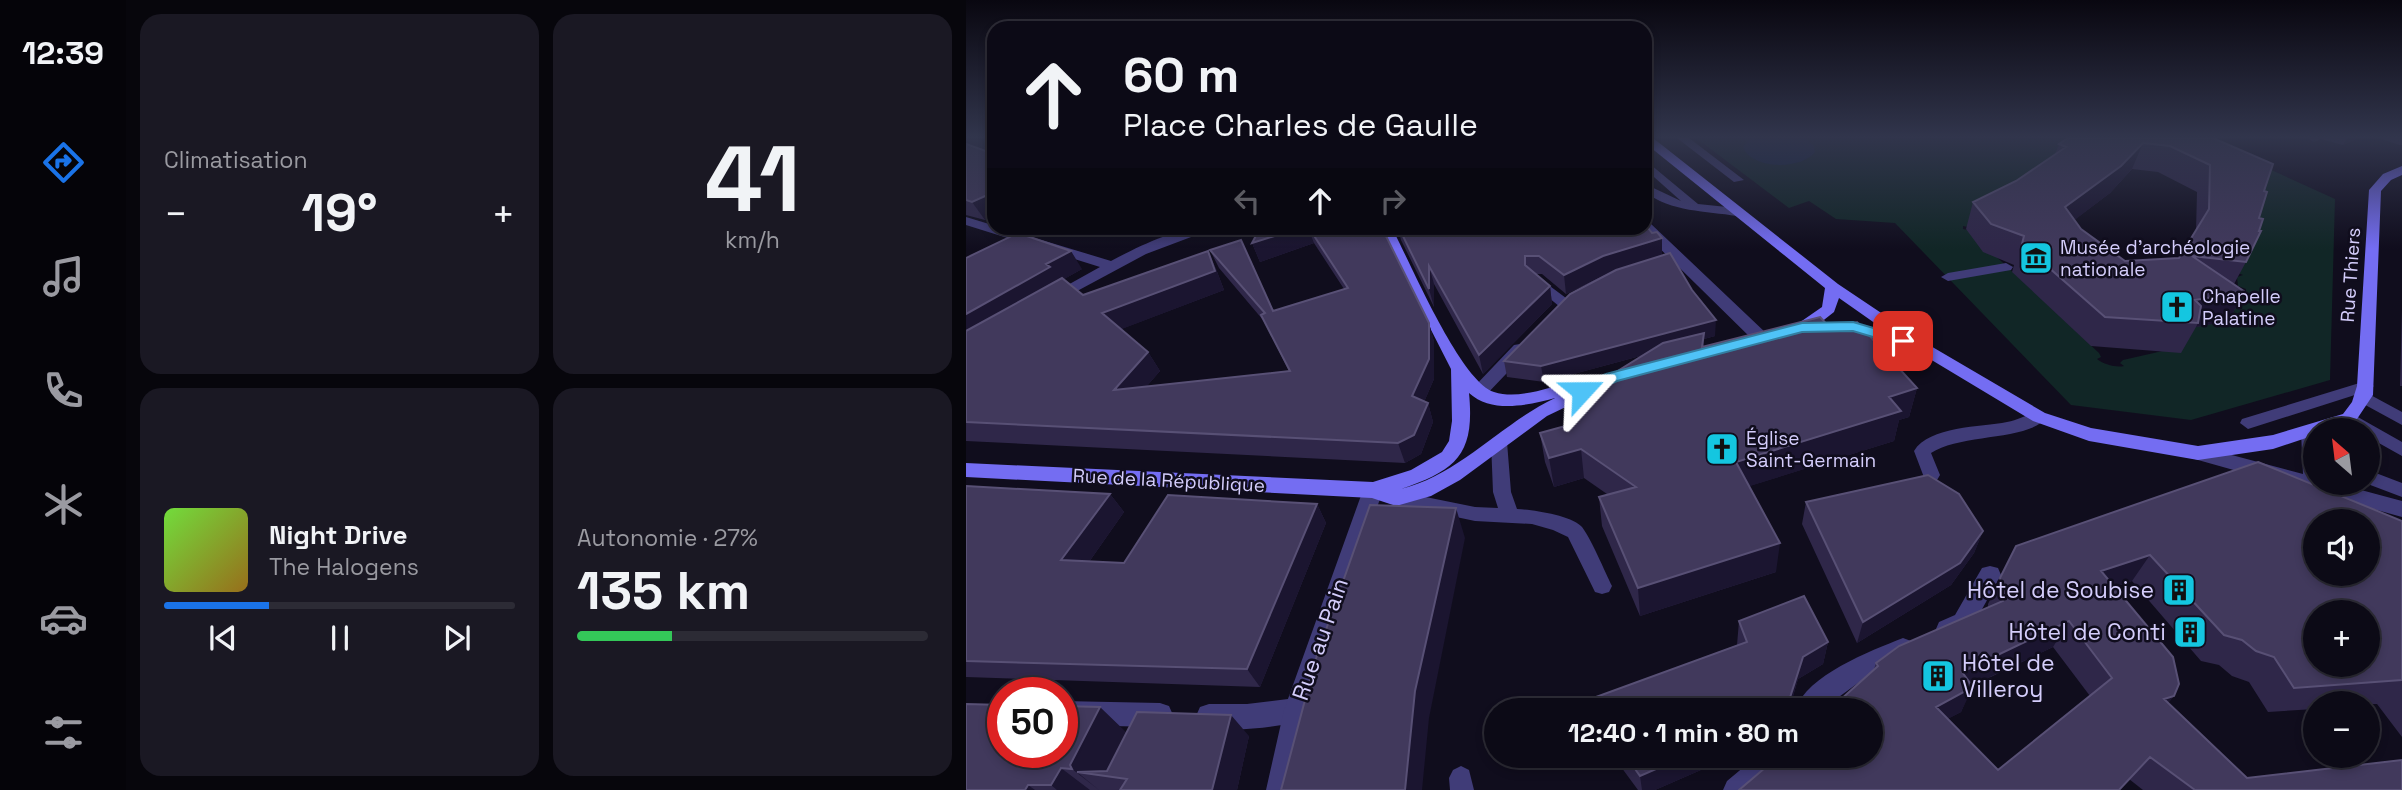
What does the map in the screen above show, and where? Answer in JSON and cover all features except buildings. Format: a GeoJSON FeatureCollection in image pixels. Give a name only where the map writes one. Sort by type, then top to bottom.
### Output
{"type":"FeatureCollection","features":[{"type":"Feature","properties":{"kind":"main road"},"geometry":{"type":"LineString","coordinates":[[1691,175],[1833,287],[1923,349],[2039,417],[2089,434],[2198,453],[2244,448],[2303,434]]}},
{"type":"Feature","properties":{"kind":"main road","name":"Rue Thiers"},"geometry":{"type":"LineString","coordinates":[[2365,391],[2375,190],[2392,175]]}},
{"type":"Feature","properties":{"kind":"main road"},"geometry":{"type":"LineString","coordinates":[[1393,235],[1459,375],[1479,392],[1499,398],[1523,400],[1582,388],[1618,376]]}},
{"type":"Feature","properties":{"kind":"main road"},"geometry":{"type":"LineString","coordinates":[[1782,333],[1829,309],[1833,287]]}},
{"type":"Feature","properties":{"kind":"main road"},"geometry":{"type":"LineString","coordinates":[[1737,345],[1782,333],[1853,327],[1923,349]]}},
{"type":"Feature","properties":{"kind":"main road","name":"Rue de la République"},"geometry":{"type":"LineString","coordinates":[[1373,490],[1425,471],[1441,463],[1455,451],[1460,432],[1459,375]]}},
{"type":"Feature","properties":{"kind":"main road"},"geometry":{"type":"LineString","coordinates":[[1396,498],[1424,491],[1444,480],[1541,412],[1582,388]]}},
{"type":"Feature","properties":{"kind":"main road"},"geometry":{"type":"LineString","coordinates":[[2349,418],[2365,391]]}},
{"type":"Feature","properties":{"kind":"main road","name":"Rue de la République"},"geometry":{"type":"LineString","coordinates":[[966,470],[1373,490],[1396,498]]}},
{"type":"Feature","properties":{"kind":"street"},"geometry":{"type":"LineString","coordinates":[[966,221],[987,228]]}},
{"type":"Feature","properties":{"kind":"street"},"geometry":{"type":"LineString","coordinates":[[1010,235],[1111,267]]}},
{"type":"Feature","properties":{"kind":"street"},"geometry":{"type":"LineString","coordinates":[[1038,308],[1141,251],[1188,235]]}},
{"type":"Feature","properties":{"kind":"street"},"geometry":{"type":"LineString","coordinates":[[1652,235],[1671,261],[1782,333]]}},
{"type":"Feature","properties":{"kind":"street"},"geometry":{"type":"LineString","coordinates":[[1948,277],[2006,267]]}},
{"type":"Feature","properties":{"kind":"street"},"geometry":{"type":"LineString","coordinates":[[1535,279],[1570,300],[1549,319]]}},
{"type":"Feature","properties":{"kind":"street"},"geometry":{"type":"LineString","coordinates":[[1479,392],[1532,337]]}},
{"type":"Feature","properties":{"kind":"street"},"geometry":{"type":"LineString","coordinates":[[2198,453],[2303,481]]}},
{"type":"Feature","properties":{"kind":"street","name":"Rue au Pain"},"geometry":{"type":"LineString","coordinates":[[1279,790],[1296,710],[1373,490]]}},
{"type":"Feature","properties":{"kind":"street"},"geometry":{"type":"LineString","coordinates":[[2352,495],[2402,509]]}},
{"type":"Feature","properties":{"kind":"street"},"geometry":{"type":"LineString","coordinates":[[1816,698],[1853,675],[1963,622],[1990,575]]}},
{"type":"Feature","properties":{"kind":"street"},"geometry":{"type":"LineString","coordinates":[[1078,713],[1247,716],[1296,710]]}},
{"type":"Feature","properties":{"kind":"street"},"geometry":{"type":"LineString","coordinates":[[1138,744],[1152,715]]}},
{"type":"Feature","properties":{"kind":"street"},"geometry":{"type":"LineString","coordinates":[[1736,790],[1763,768]]}},
{"type":"Feature","properties":{"kind":"lane"},"geometry":{"type":"LineString","coordinates":[[1659,175],[1693,205]]}},
{"type":"Feature","properties":{"kind":"lane"},"geometry":{"type":"LineString","coordinates":[[1731,175],[1738,180]]}},
{"type":"Feature","properties":{"kind":"lane"},"geometry":{"type":"LineString","coordinates":[[1652,193],[1660,199],[1737,212]]}},
{"type":"Feature","properties":{"kind":"lane"},"geometry":{"type":"LineString","coordinates":[[2248,423],[2365,391],[2402,419]]}},
{"type":"Feature","properties":{"kind":"lane"},"geometry":{"type":"LineString","coordinates":[[1931,475],[1922,451],[1934,441],[1969,432],[2010,429],[2039,417]]}},
{"type":"Feature","properties":{"kind":"lane"},"geometry":{"type":"LineString","coordinates":[[2380,437],[2402,450]]}},
{"type":"Feature","properties":{"kind":"lane"},"geometry":{"type":"LineString","coordinates":[[1499,442],[1502,492],[1510,515]]}},
{"type":"Feature","properties":{"kind":"lane"},"geometry":{"type":"LineString","coordinates":[[2380,482],[2402,490]]}},
{"type":"Feature","properties":{"kind":"lane"},"geometry":{"type":"LineString","coordinates":[[1396,498],[1475,514],[1532,517],[1575,532],[1602,586]]}},
{"type":"Feature","properties":{"kind":"green space"},"geometry":{"type":"Polygon","coordinates":[[[1745,175],[2048,175],[1968,227],[1963,226],[1963,229],[1968,230],[2099,353],[2101,357],[2097,359],[2110,365],[2124,366],[2120,363],[2123,360],[2167,350],[2161,336],[2230,311],[2235,312],[2231,310],[2241,292],[2246,293],[2246,289],[2238,286],[2237,277],[2243,275],[2238,273],[2245,234],[2184,175],[2282,175],[2335,199],[2330,380],[2191,420],[2071,405],[1895,223],[1836,219],[1809,201],[1789,208],[1745,175]]]}},
{"type":"Feature","properties":{"kind":"place","name":"Musée d’archéologie nationale"},"geometry":{"type":"Point","coordinates":[2036,258]}},
{"type":"Feature","properties":{"kind":"place","name":"Chapelle Palatine"},"geometry":{"type":"Point","coordinates":[2177,307]}},
{"type":"Feature","properties":{"kind":"place","name":"Église Saint-Germain"},"geometry":{"type":"Point","coordinates":[1722,449]}},
{"type":"Feature","properties":{"kind":"place","name":"Hôtel de Soubise"},"geometry":{"type":"Point","coordinates":[2179,590]}},
{"type":"Feature","properties":{"kind":"place","name":"Hôtel de Conti"},"geometry":{"type":"Point","coordinates":[2190,632]}},
{"type":"Feature","properties":{"kind":"place","name":"Hôtel de Villeroy"},"geometry":{"type":"Point","coordinates":[1938,676]}},
{"type":"Feature","properties":{"kind":"route"},"geometry":{"type":"LineString","coordinates":[[1582,391],[1612,378],[1802,328],[1853,327],[1903,341]]}}]}
